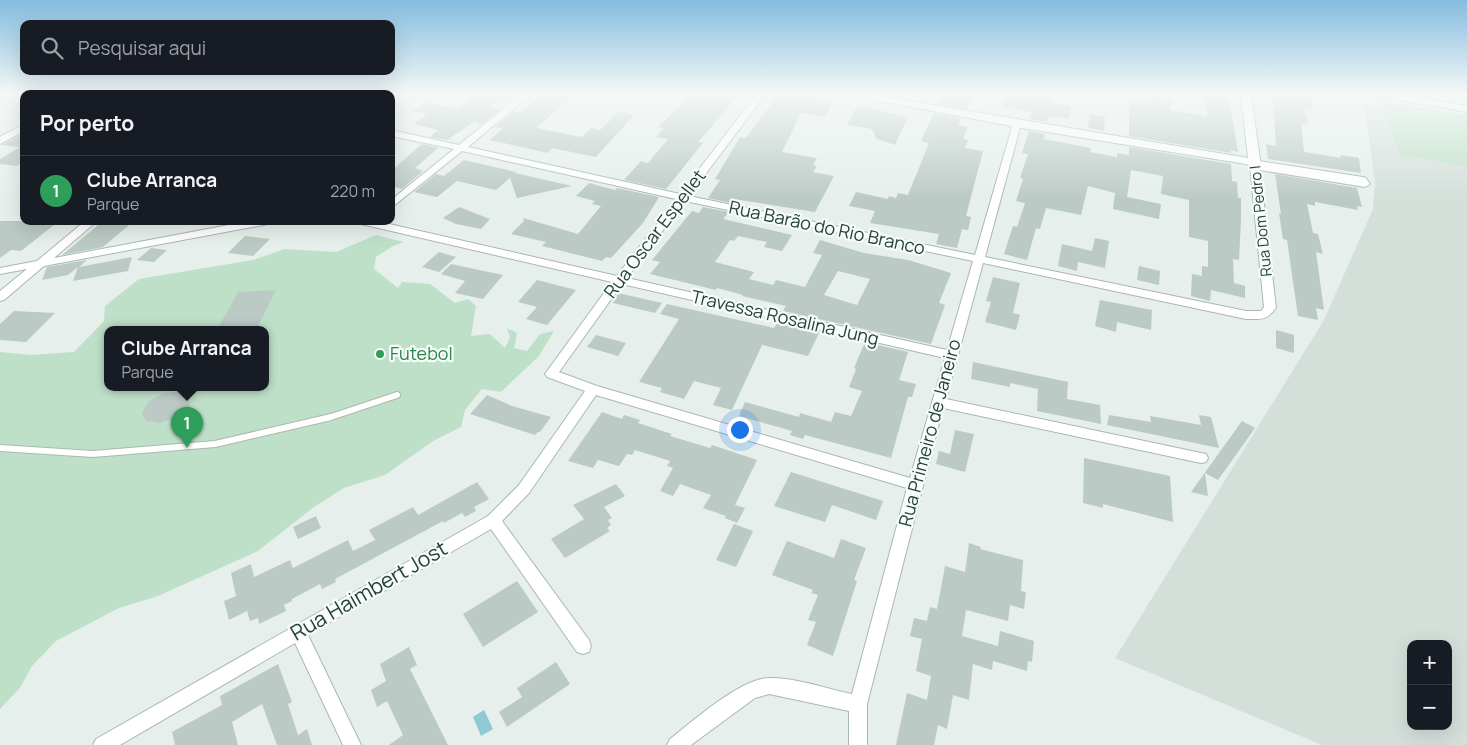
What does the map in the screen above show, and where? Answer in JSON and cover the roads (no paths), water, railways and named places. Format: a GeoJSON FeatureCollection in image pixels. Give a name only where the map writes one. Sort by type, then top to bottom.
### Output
{"type":"FeatureCollection","features":[{"type":"Feature","properties":{"kind":"street"},"geometry":{"type":"LineString","coordinates":[[0,141],[19,130]]}},
{"type":"Feature","properties":{"kind":"street"},"geometry":{"type":"LineString","coordinates":[[395,202],[484,130]]}},
{"type":"Feature","properties":{"kind":"street","name":"Rua Oscar Espellet"},"geometry":{"type":"LineString","coordinates":[[593,389],[551,374],[619,280],[734,130]]}},
{"type":"Feature","properties":{"kind":"street","name":"Rua Primeiro de Janeiro"},"geometry":{"type":"LineString","coordinates":[[858,745],[858,704],[915,484],[1015,130]]}},
{"type":"Feature","properties":{"kind":"street"},"geometry":{"type":"LineString","coordinates":[[1052,130],[1365,184],[1364,180],[1302,172]]}},
{"type":"Feature","properties":{"kind":"street","name":"Rua Dom Pedro I"},"geometry":{"type":"LineString","coordinates":[[1251,130],[1270,308],[1264,315]]}},
{"type":"Feature","properties":{"kind":"street","name":"Rua Barão do Rio Branco"},"geometry":{"type":"LineString","coordinates":[[395,134],[980,260],[1246,315],[1264,315]]}},
{"type":"Feature","properties":{"kind":"street"},"geometry":{"type":"LineString","coordinates":[[0,297],[87,225]]}},
{"type":"Feature","properties":{"kind":"street"},"geometry":{"type":"LineString","coordinates":[[0,271],[246,225]]}},
{"type":"Feature","properties":{"kind":"street","name":"Travessa Rosalina Jung"},"geometry":{"type":"LineString","coordinates":[[380,225],[951,355]]}},
{"type":"Feature","properties":{"kind":"street"},"geometry":{"type":"LineString","coordinates":[[593,389],[915,484]]}},
{"type":"Feature","properties":{"kind":"street","name":"Rua Haimbert Jost"},"geometry":{"type":"LineString","coordinates":[[102,745],[493,520],[524,489],[593,389]]}},
{"type":"Feature","properties":{"kind":"street"},"geometry":{"type":"LineString","coordinates":[[938,402],[1201,458]]}},
{"type":"Feature","properties":{"kind":"street"},"geometry":{"type":"LineString","coordinates":[[493,520],[583,646]]}},
{"type":"Feature","properties":{"kind":"street"},"geometry":{"type":"LineString","coordinates":[[298,632],[352,745]]}},
{"type":"Feature","properties":{"kind":"street"},"geometry":{"type":"LineString","coordinates":[[676,745],[751,690],[769,686],[786,688],[858,704]]}},
{"type":"Feature","properties":{"kind":"lane"},"geometry":{"type":"LineString","coordinates":[[0,448],[93,454],[215,444],[331,418],[397,394]]}},
{"type":"Feature","properties":{"kind":"water"},"geometry":{"type":"Polygon","coordinates":[[[484,710],[493,729],[481,736],[473,717],[484,710]]]}},
{"type":"Feature","properties":{"kind":"place","name":"Futebol"},"geometry":{"type":"Point","coordinates":[380,354]}},
{"type":"Feature","properties":{"kind":"place","name":"Clube Arranca"},"geometry":{"type":"Point","coordinates":[187,448]}}]}
